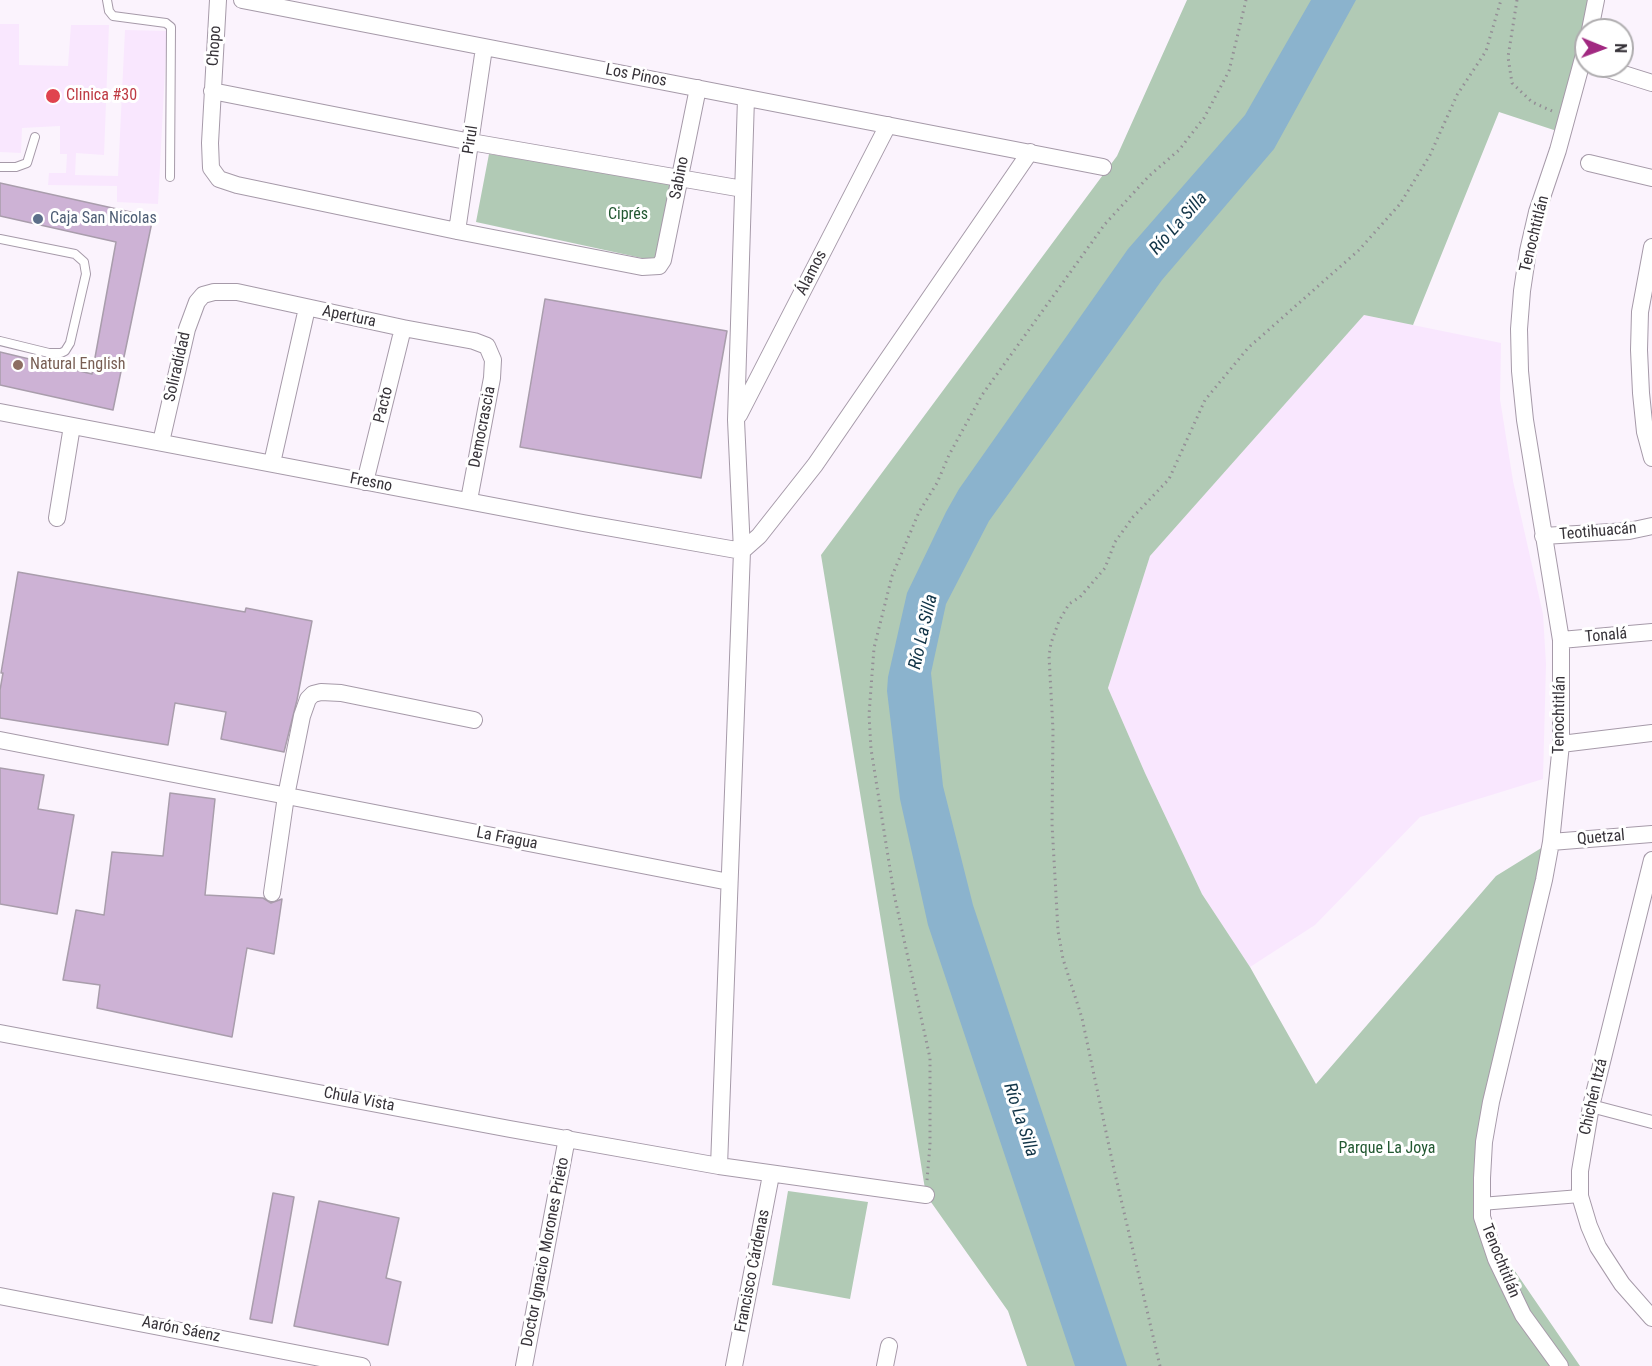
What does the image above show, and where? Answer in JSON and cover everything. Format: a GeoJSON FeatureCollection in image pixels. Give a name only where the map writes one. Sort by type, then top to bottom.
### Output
{"type":"FeatureCollection","features":[{"type":"Feature","properties":{"kind":"street","name":"Chopo"},"geometry":{"type":"LineString","coordinates":[[212,91],[218,0]]}},
{"type":"Feature","properties":{"kind":"street","name":"Los Pinos"},"geometry":{"type":"LineString","coordinates":[[242,0],[1103,167]]}},
{"type":"Feature","properties":{"kind":"street"},"geometry":{"type":"LineString","coordinates":[[1592,18],[1596,0]]}},
{"type":"Feature","properties":{"kind":"street","name":"Pirul"},"geometry":{"type":"LineString","coordinates":[[457,231],[484,48]]}},
{"type":"Feature","properties":{"kind":"street"},"geometry":{"type":"LineString","coordinates":[[1634,76],[1652,83]]}},
{"type":"Feature","properties":{"kind":"street","name":"Tenochtitlán"},"geometry":{"type":"LineString","coordinates":[[1560,1366],[1523,1315],[1504,1279],[1487,1235],[1481,1204],[1485,1128],[1544,880],[1551,842],[1561,744],[1561,640],[1525,420],[1520,371],[1521,310],[1530,241],[1581,78]]}},
{"type":"Feature","properties":{"kind":"street","name":"Sabino"},"geometry":{"type":"LineString","coordinates":[[457,231],[642,267],[658,266],[664,256],[699,88]]}},
{"type":"Feature","properties":{"kind":"street"},"geometry":{"type":"LineString","coordinates":[[457,231],[237,185],[219,179],[212,168],[210,158],[212,91],[471,142],[743,189]]}},
{"type":"Feature","properties":{"kind":"street"},"geometry":{"type":"LineString","coordinates":[[746,98],[736,420],[742,551],[719,1167],[926,1195]]}},
{"type":"Feature","properties":{"kind":"street","name":"Álamos"},"geometry":{"type":"LineString","coordinates":[[736,420],[888,125]]}},
{"type":"Feature","properties":{"kind":"street"},"geometry":{"type":"LineString","coordinates":[[742,551],[759,536],[815,465],[1030,152]]}},
{"type":"Feature","properties":{"kind":"street"},"geometry":{"type":"LineString","coordinates":[[1589,163],[1652,178]]}},
{"type":"Feature","properties":{"kind":"street"},"geometry":{"type":"LineString","coordinates":[[1652,247],[1640,312],[1641,393],[1652,458]]}},
{"type":"Feature","properties":{"kind":"street","name":"Apertura"},"geometry":{"type":"LineString","coordinates":[[203,295],[214,292],[237,292],[474,341],[487,346],[491,353]]}},
{"type":"Feature","properties":{"kind":"street","name":"Soliradidad"},"geometry":{"type":"LineString","coordinates":[[161,442],[187,329],[197,302],[203,295]]}},
{"type":"Feature","properties":{"kind":"street"},"geometry":{"type":"LineString","coordinates":[[272,463],[307,308]]}},
{"type":"Feature","properties":{"kind":"street","name":"Pacto"},"geometry":{"type":"LineString","coordinates":[[365,482],[403,328]]}},
{"type":"Feature","properties":{"kind":"street","name":"Democrascia"},"geometry":{"type":"LineString","coordinates":[[469,500],[492,378],[491,353]]}},
{"type":"Feature","properties":{"kind":"street","name":"Fresno"},"geometry":{"type":"LineString","coordinates":[[0,412],[742,551]]}},
{"type":"Feature","properties":{"kind":"street"},"geometry":{"type":"LineString","coordinates":[[57,518],[72,426]]}},
{"type":"Feature","properties":{"kind":"street","name":"Teotihuacán"},"geometry":{"type":"LineString","coordinates":[[1543,536],[1629,531],[1652,526]]}},
{"type":"Feature","properties":{"kind":"street","name":"Tonalá"},"geometry":{"type":"LineString","coordinates":[[1561,640],[1652,632]]}},
{"type":"Feature","properties":{"kind":"street"},"geometry":{"type":"LineString","coordinates":[[272,892],[286,796],[302,716],[308,699],[313,694],[341,693],[474,720]]}},
{"type":"Feature","properties":{"kind":"street"},"geometry":{"type":"LineString","coordinates":[[1561,744],[1652,733]]}},
{"type":"Feature","properties":{"kind":"street","name":"La Fragua"},"geometry":{"type":"LineString","coordinates":[[0,740],[729,882]]}},
{"type":"Feature","properties":{"kind":"street","name":"Quetzal"},"geometry":{"type":"LineString","coordinates":[[1551,842],[1652,834]]}},
{"type":"Feature","properties":{"kind":"street","name":"Chichén Itzá"},"geometry":{"type":"LineString","coordinates":[[1652,860],[1591,1106],[1582,1154],[1580,1196],[1589,1226],[1609,1266],[1652,1318]]}},
{"type":"Feature","properties":{"kind":"street","name":"Chula Vista"},"geometry":{"type":"LineString","coordinates":[[0,1032],[719,1167]]}},
{"type":"Feature","properties":{"kind":"street"},"geometry":{"type":"LineString","coordinates":[[1591,1106],[1652,1122]]}},
{"type":"Feature","properties":{"kind":"street","name":"Doctor Ignacio Morones Prieto"},"geometry":{"type":"LineString","coordinates":[[524,1366],[567,1138]]}},
{"type":"Feature","properties":{"kind":"street","name":"Francisco Cárdenas"},"geometry":{"type":"LineString","coordinates":[[734,1366],[771,1175]]}},
{"type":"Feature","properties":{"kind":"street"},"geometry":{"type":"LineString","coordinates":[[1481,1204],[1580,1196]]}},
{"type":"Feature","properties":{"kind":"street","name":"Aarón Sáenz"},"geometry":{"type":"LineString","coordinates":[[0,1296],[355,1365]]}},
{"type":"Feature","properties":{"kind":"street"},"geometry":{"type":"LineString","coordinates":[[885,1366],[889,1346]]}},
{"type":"Feature","properties":{"kind":"lane"},"geometry":{"type":"LineString","coordinates":[[107,0],[109,12],[113,16],[163,22],[171,27],[170,177]]}},
{"type":"Feature","properties":{"kind":"lane"},"geometry":{"type":"LineString","coordinates":[[0,167],[16,167],[27,163],[35,138]]}},
{"type":"Feature","properties":{"kind":"lane"},"geometry":{"type":"LineString","coordinates":[[0,239],[75,254],[84,262],[86,274],[70,343],[65,351],[50,353],[0,340]]}},
{"type":"Feature","properties":{"kind":"path"},"geometry":{"type":"LineString","coordinates":[[926,1195],[930,1145],[930,1058],[894,894],[871,749],[869,715],[874,648],[892,576],[919,512],[937,483],[949,455],[982,395],[1105,224],[1149,176],[1179,150],[1204,118],[1229,71],[1246,0]]}},
{"type":"Feature","properties":{"kind":"path"},"geometry":{"type":"LineString","coordinates":[[1160,1366],[1113,1165],[1082,1018],[1063,959],[1058,931],[1052,824],[1053,730],[1048,656],[1051,643],[1059,621],[1069,604],[1080,597],[1106,568],[1115,542],[1133,516],[1168,479],[1205,400],[1248,348],[1359,250],[1400,204],[1430,155],[1457,95],[1486,51],[1501,0]]}},
{"type":"Feature","properties":{"kind":"path"},"geometry":{"type":"LineString","coordinates":[[1517,0],[1508,57],[1512,83],[1532,102],[1568,117]]}},
{"type":"Feature","properties":{"kind":"shaded area","name":"Clinica #30"},"geometry":{"type":"Polygon","coordinates":[[[0,24],[19,24],[19,65],[68,66],[71,25],[109,25],[104,155],[76,153],[75,175],[118,176],[125,30],[167,31],[158,204],[117,202],[117,186],[48,185],[49,173],[66,173],[67,154],[60,154],[60,126],[22,128],[21,153],[0,152],[0,24]]]}},
{"type":"Feature","properties":{"kind":"shaded area"},"geometry":{"type":"Polygon","coordinates":[[[1364,315],[1501,343],[1500,399],[1513,481],[1543,614],[1546,664],[1543,779],[1420,817],[1315,925],[1250,967],[1202,894],[1108,688],[1150,556],[1364,315]]]}},
{"type":"Feature","properties":{"kind":"green space","name":"Parque La Joya"},"geometry":{"type":"Polygon","coordinates":[[[1187,0],[1596,0],[1590,18],[1574,18],[1574,78],[1578,78],[1563,133],[1499,112],[1413,325],[1364,315],[1150,556],[1108,688],[1202,894],[1250,967],[1316,1084],[1496,876],[1551,842],[1491,1102],[1484,1226],[1580,1366],[1027,1366],[1008,1311],[926,1195],[821,555],[1117,156],[1187,0]]]}},
{"type":"Feature","properties":{"kind":"green space","name":"Ciprés"},"geometry":{"type":"Polygon","coordinates":[[[489,154],[674,182],[660,262],[476,222],[489,154]]]}},
{"type":"Feature","properties":{"kind":"green space"},"geometry":{"type":"Polygon","coordinates":[[[788,1191],[868,1202],[850,1299],[772,1285],[788,1191]]]}},
{"type":"Feature","properties":{"kind":"water","name":"Río La Silla"},"geometry":{"type":"Polygon","coordinates":[[[1311,0],[1356,0],[1274,149],[1162,280],[989,521],[946,604],[931,673],[943,786],[973,905],[1127,1366],[1075,1366],[928,925],[900,799],[887,691],[888,677],[907,593],[959,489],[1128,249],[1245,115],[1311,0]]]}},
{"type":"Feature","properties":{"kind":"building"},"geometry":{"type":"Polygon","coordinates":[[[0,183],[153,217],[113,410],[0,385],[0,352],[92,374],[116,242],[0,216],[0,183]]]}},
{"type":"Feature","properties":{"kind":"building"},"geometry":{"type":"Polygon","coordinates":[[[545,299],[727,331],[701,478],[520,447],[545,299]]]}},
{"type":"Feature","properties":{"kind":"building"},"geometry":{"type":"Polygon","coordinates":[[[18,572],[245,612],[246,608],[312,621],[297,700],[284,752],[221,739],[226,712],[175,703],[168,745],[0,718],[0,690],[3,673],[1,673],[18,572]]]}},
{"type":"Feature","properties":{"kind":"building"},"geometry":{"type":"Polygon","coordinates":[[[0,768],[44,775],[38,809],[74,815],[57,914],[0,904],[0,768]]]}},
{"type":"Feature","properties":{"kind":"building"},"geometry":{"type":"Polygon","coordinates":[[[170,793],[215,799],[205,895],[263,898],[271,903],[282,899],[274,954],[247,948],[232,1037],[97,1008],[100,985],[63,980],[76,910],[104,915],[112,852],[163,856],[170,793]]]}},
{"type":"Feature","properties":{"kind":"building"},"geometry":{"type":"Polygon","coordinates":[[[273,1193],[294,1197],[272,1323],[250,1319],[273,1193]]]}},
{"type":"Feature","properties":{"kind":"building"},"geometry":{"type":"Polygon","coordinates":[[[319,1201],[399,1218],[386,1278],[401,1282],[388,1345],[294,1326],[319,1201]]]}},
{"type":"Feature","properties":{"kind":"place","name":"Clinica #30"},"geometry":{"type":"Point","coordinates":[53,96]}},
{"type":"Feature","properties":{"kind":"place","name":"Caja San Nicolas"},"geometry":{"type":"Point","coordinates":[38,219]}},
{"type":"Feature","properties":{"kind":"place","name":"Natural English"},"geometry":{"type":"Point","coordinates":[18,365]}}]}
